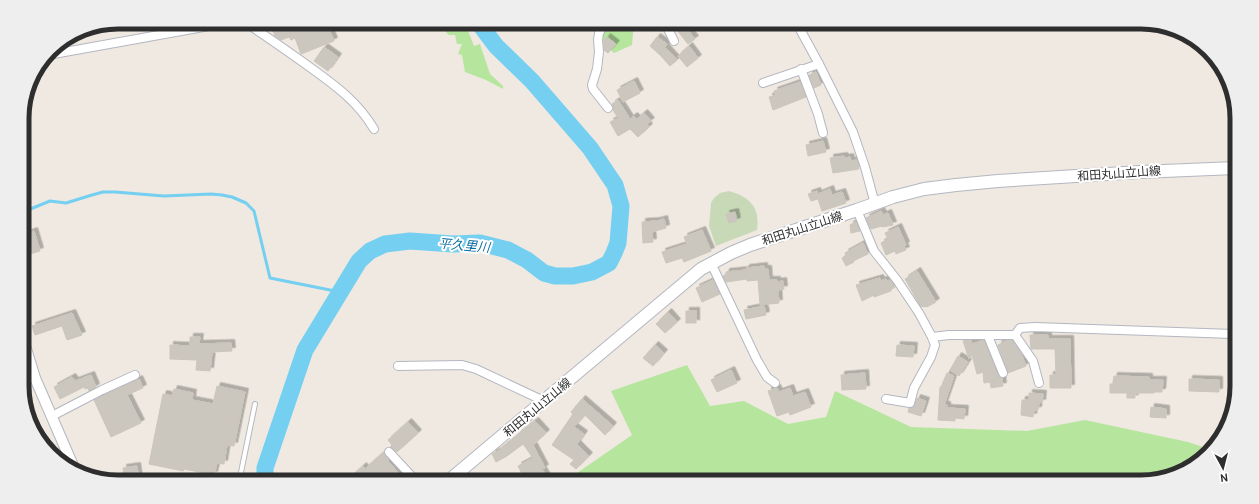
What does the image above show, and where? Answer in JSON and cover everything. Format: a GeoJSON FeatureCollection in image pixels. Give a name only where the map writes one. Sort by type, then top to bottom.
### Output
{"type":"FeatureCollection","features":[{"type":"Feature","properties":{"kind":"main road","name":"和田丸山立山線"},"geometry":{"type":"LineString","coordinates":[[455,475],[686,282],[711,263],[750,246],[875,204],[903,193],[956,184],[1140,172],[1230,168]]}},
{"type":"Feature","properties":{"kind":"street"},"geometry":{"type":"LineString","coordinates":[[57,53],[192,29]]}},
{"type":"Feature","properties":{"kind":"street"},"geometry":{"type":"LineString","coordinates":[[601,29],[598,40],[599,52],[597,69],[592,84],[593,89],[608,108]]}},
{"type":"Feature","properties":{"kind":"street"},"geometry":{"type":"LineString","coordinates":[[668,29],[674,41]]}},
{"type":"Feature","properties":{"kind":"street"},"geometry":{"type":"LineString","coordinates":[[800,29],[853,132],[865,167],[875,204]]}},
{"type":"Feature","properties":{"kind":"street"},"geometry":{"type":"LineString","coordinates":[[258,30],[289,51],[336,87],[358,106],[374,129]]}},
{"type":"Feature","properties":{"kind":"street"},"geometry":{"type":"LineString","coordinates":[[763,83],[819,64]]}},
{"type":"Feature","properties":{"kind":"street"},"geometry":{"type":"LineString","coordinates":[[802,69],[823,133]]}},
{"type":"Feature","properties":{"kind":"street"},"geometry":{"type":"LineString","coordinates":[[857,210],[874,251],[897,280],[932,337],[935,345],[931,357],[914,388],[910,403],[886,399]]}},
{"type":"Feature","properties":{"kind":"street"},"geometry":{"type":"LineString","coordinates":[[711,263],[756,360],[767,376],[775,383]]}},
{"type":"Feature","properties":{"kind":"street"},"geometry":{"type":"LineString","coordinates":[[1015,335],[1020,328],[1035,327],[1230,334]]}},
{"type":"Feature","properties":{"kind":"street"},"geometry":{"type":"LineString","coordinates":[[932,337],[949,335],[1015,335]]}},
{"type":"Feature","properties":{"kind":"street"},"geometry":{"type":"LineString","coordinates":[[1015,335],[1033,361],[1039,383]]}},
{"type":"Feature","properties":{"kind":"street"},"geometry":{"type":"LineString","coordinates":[[988,336],[1003,373]]}},
{"type":"Feature","properties":{"kind":"street"},"geometry":{"type":"LineString","coordinates":[[29,357],[35,378],[71,461]]}},
{"type":"Feature","properties":{"kind":"street"},"geometry":{"type":"LineString","coordinates":[[398,366],[462,365],[476,369],[544,401]]}},
{"type":"Feature","properties":{"kind":"street"},"geometry":{"type":"LineString","coordinates":[[52,416],[135,375]]}},
{"type":"Feature","properties":{"kind":"street"},"geometry":{"type":"LineString","coordinates":[[389,452],[411,475]]}},
{"type":"Feature","properties":{"kind":"lane"},"geometry":{"type":"LineString","coordinates":[[240,475],[255,404]]}},
{"type":"Feature","properties":{"kind":"green space"},"geometry":{"type":"Polygon","coordinates":[[[442,29],[467,29],[474,46],[480,44],[490,74],[503,86],[503,89],[486,80],[465,72],[462,55],[458,54],[462,44],[457,44],[455,35],[449,35],[442,29]]]}},
{"type":"Feature","properties":{"kind":"green space"},"geometry":{"type":"Polygon","coordinates":[[[599,29],[633,29],[632,45],[614,53],[600,41],[599,29]]]}},
{"type":"Feature","properties":{"kind":"green space"},"geometry":{"type":"Polygon","coordinates":[[[729,191],[743,196],[752,204],[757,215],[757,230],[716,246],[709,226],[711,203],[720,193],[729,191]]]}},
{"type":"Feature","properties":{"kind":"green space"},"geometry":{"type":"Polygon","coordinates":[[[687,365],[710,406],[744,401],[788,424],[826,417],[835,391],[911,427],[1027,431],[1085,420],[1188,442],[1205,448],[1203,448],[1203,450],[1195,457],[1175,468],[1164,472],[1147,475],[574,475],[632,435],[611,391],[687,365]]]}},
{"type":"Feature","properties":{"kind":"building"},"geometry":{"type":"Polygon","coordinates":[[[272,29],[329,29],[334,41],[301,54],[295,38],[291,40],[289,37],[281,40],[275,36],[272,29]]]}},
{"type":"Feature","properties":{"kind":"building"},"geometry":{"type":"Polygon","coordinates":[[[687,29],[695,39],[688,44],[677,30],[687,29]]]}},
{"type":"Feature","properties":{"kind":"building"},"geometry":{"type":"Polygon","coordinates":[[[607,37],[616,44],[608,53],[604,50],[604,41],[607,37]]]}},
{"type":"Feature","properties":{"kind":"building"},"geometry":{"type":"Polygon","coordinates":[[[657,37],[667,44],[665,47],[677,60],[670,66],[650,46],[657,37]]]}},
{"type":"Feature","properties":{"kind":"building"},"geometry":{"type":"Polygon","coordinates":[[[689,46],[698,58],[687,67],[678,56],[689,46]]]}},
{"type":"Feature","properties":{"kind":"building"},"geometry":{"type":"Polygon","coordinates":[[[324,47],[338,57],[328,71],[314,61],[324,47]]]}},
{"type":"Feature","properties":{"kind":"building"},"geometry":{"type":"Polygon","coordinates":[[[816,72],[821,85],[814,88],[809,75],[816,72]]]}},
{"type":"Feature","properties":{"kind":"building"},"geometry":{"type":"Polygon","coordinates":[[[634,81],[640,93],[623,102],[617,90],[634,81]]]}},
{"type":"Feature","properties":{"kind":"building"},"geometry":{"type":"Polygon","coordinates":[[[800,82],[806,97],[773,110],[769,97],[776,95],[774,91],[800,82]]]}},
{"type":"Feature","properties":{"kind":"building"},"geometry":{"type":"Polygon","coordinates":[[[618,100],[630,119],[634,116],[637,119],[644,113],[651,121],[647,124],[649,127],[638,137],[630,129],[618,136],[610,122],[618,118],[613,110],[612,104],[618,100]]]}},
{"type":"Feature","properties":{"kind":"building"},"geometry":{"type":"Polygon","coordinates":[[[823,141],[826,152],[808,156],[806,145],[823,141]]]}},
{"type":"Feature","properties":{"kind":"building"},"geometry":{"type":"Polygon","coordinates":[[[844,156],[845,158],[850,157],[851,161],[857,160],[859,169],[833,173],[830,158],[844,156]]]}},
{"type":"Feature","properties":{"kind":"building"},"geometry":{"type":"Polygon","coordinates":[[[830,189],[832,195],[842,192],[846,203],[822,211],[818,199],[811,201],[808,194],[817,191],[818,194],[830,189]]]}},
{"type":"Feature","properties":{"kind":"building"},"geometry":{"type":"Polygon","coordinates":[[[881,211],[883,215],[888,213],[893,225],[871,229],[866,218],[881,211]]]}},
{"type":"Feature","properties":{"kind":"building"},"geometry":{"type":"Polygon","coordinates":[[[735,212],[737,221],[729,223],[726,214],[735,212]]]}},
{"type":"Feature","properties":{"kind":"building"},"geometry":{"type":"Polygon","coordinates":[[[664,219],[666,228],[652,232],[653,242],[643,243],[642,222],[664,219]]]}},
{"type":"Feature","properties":{"kind":"building"},"geometry":{"type":"Polygon","coordinates":[[[856,222],[860,231],[851,233],[850,225],[856,222]]]}},
{"type":"Feature","properties":{"kind":"building"},"geometry":{"type":"Polygon","coordinates":[[[898,227],[906,245],[904,246],[906,250],[896,254],[895,251],[886,255],[881,243],[888,239],[885,233],[898,227]]]}},
{"type":"Feature","properties":{"kind":"building"},"geometry":{"type":"Polygon","coordinates":[[[702,230],[711,251],[684,262],[682,258],[666,263],[662,252],[687,244],[684,237],[702,230]]]}},
{"type":"Feature","properties":{"kind":"building"},"geometry":{"type":"Polygon","coordinates":[[[34,231],[40,251],[29,254],[29,233],[34,231]]]}},
{"type":"Feature","properties":{"kind":"building"},"geometry":{"type":"Polygon","coordinates":[[[863,243],[868,254],[846,266],[842,258],[846,255],[845,253],[863,243]]]}},
{"type":"Feature","properties":{"kind":"building"},"geometry":{"type":"Polygon","coordinates":[[[764,266],[764,269],[768,269],[769,280],[777,280],[777,282],[783,281],[784,289],[778,290],[779,303],[760,305],[758,280],[747,281],[747,279],[726,282],[723,276],[726,272],[764,266]]]}},
{"type":"Feature","properties":{"kind":"building"},"geometry":{"type":"Polygon","coordinates":[[[917,271],[936,302],[927,307],[921,307],[905,279],[917,271]]]}},
{"type":"Feature","properties":{"kind":"building"},"geometry":{"type":"Polygon","coordinates":[[[880,278],[881,281],[886,279],[887,281],[890,280],[895,287],[891,289],[891,291],[874,297],[874,295],[862,301],[856,285],[880,278]]]}},
{"type":"Feature","properties":{"kind":"building"},"geometry":{"type":"Polygon","coordinates":[[[713,280],[720,294],[702,302],[696,288],[713,280]]]}},
{"type":"Feature","properties":{"kind":"building"},"geometry":{"type":"Polygon","coordinates":[[[764,306],[766,315],[746,319],[744,310],[764,306]]]}},
{"type":"Feature","properties":{"kind":"building"},"geometry":{"type":"Polygon","coordinates":[[[686,311],[696,311],[696,323],[686,323],[686,311]]]}},
{"type":"Feature","properties":{"kind":"building"},"geometry":{"type":"Polygon","coordinates":[[[668,312],[677,322],[665,333],[656,324],[668,312]]]}},
{"type":"Feature","properties":{"kind":"building"},"geometry":{"type":"Polygon","coordinates":[[[72,313],[82,335],[67,340],[62,326],[35,335],[32,326],[72,313]]]}},
{"type":"Feature","properties":{"kind":"building"},"geometry":{"type":"Polygon","coordinates":[[[1030,335],[1048,335],[1048,339],[1070,339],[1071,388],[1050,388],[1050,375],[1056,375],[1055,349],[1031,349],[1030,335]]]}},
{"type":"Feature","properties":{"kind":"building"},"geometry":{"type":"Polygon","coordinates":[[[190,337],[200,337],[199,344],[231,343],[232,351],[212,352],[210,371],[196,370],[197,360],[170,359],[170,345],[190,346],[190,337]]]}},
{"type":"Feature","properties":{"kind":"building"},"geometry":{"type":"Polygon","coordinates":[[[971,340],[972,344],[984,340],[998,375],[1002,378],[1003,386],[991,388],[990,382],[984,383],[983,372],[977,374],[972,355],[969,359],[963,341],[971,340]]]}},
{"type":"Feature","properties":{"kind":"building"},"geometry":{"type":"Polygon","coordinates":[[[1008,340],[1012,340],[1021,353],[1026,366],[1008,373],[998,345],[1008,340]]]}},
{"type":"Feature","properties":{"kind":"building"},"geometry":{"type":"Polygon","coordinates":[[[655,345],[664,353],[653,366],[643,358],[655,345]]]}},
{"type":"Feature","properties":{"kind":"building"},"geometry":{"type":"Polygon","coordinates":[[[897,345],[914,346],[913,357],[896,356],[897,345]]]}},
{"type":"Feature","properties":{"kind":"building"},"geometry":{"type":"Polygon","coordinates":[[[958,356],[968,362],[959,376],[950,370],[958,356]]]}},
{"type":"Feature","properties":{"kind":"building"},"geometry":{"type":"Polygon","coordinates":[[[731,370],[737,383],[717,392],[711,380],[731,370]]]}},
{"type":"Feature","properties":{"kind":"building"},"geometry":{"type":"Polygon","coordinates":[[[865,373],[866,389],[842,390],[841,375],[865,373]]]}},
{"type":"Feature","properties":{"kind":"building"},"geometry":{"type":"Polygon","coordinates":[[[947,373],[954,376],[944,405],[947,405],[947,408],[965,409],[964,419],[955,418],[955,421],[938,420],[940,387],[947,373]]]}},
{"type":"Feature","properties":{"kind":"building"},"geometry":{"type":"Polygon","coordinates":[[[91,375],[96,387],[89,391],[88,388],[85,389],[84,387],[60,399],[54,387],[72,377],[75,381],[91,375]]]}},
{"type":"Feature","properties":{"kind":"building"},"geometry":{"type":"Polygon","coordinates":[[[1114,376],[1149,377],[1149,380],[1163,380],[1162,392],[1135,393],[1135,398],[1127,398],[1127,393],[1110,393],[1110,384],[1113,384],[1114,376]]]}},
{"type":"Feature","properties":{"kind":"building"},"geometry":{"type":"Polygon","coordinates":[[[139,379],[143,388],[127,395],[141,423],[111,437],[94,400],[139,379]]]}},
{"type":"Feature","properties":{"kind":"building"},"geometry":{"type":"Polygon","coordinates":[[[1189,379],[1219,380],[1219,392],[1189,391],[1189,379]]]}},
{"type":"Feature","properties":{"kind":"building"},"geometry":{"type":"Polygon","coordinates":[[[217,386],[245,392],[234,446],[227,445],[224,464],[217,463],[214,475],[184,469],[183,471],[149,464],[163,394],[172,396],[174,389],[193,393],[192,400],[213,404],[217,386]]]}},
{"type":"Feature","properties":{"kind":"building"},"geometry":{"type":"Polygon","coordinates":[[[777,388],[779,392],[790,388],[793,396],[805,392],[811,407],[790,415],[789,412],[777,416],[768,391],[777,388]]]}},
{"type":"Feature","properties":{"kind":"building"},"geometry":{"type":"Polygon","coordinates":[[[1029,393],[1043,394],[1042,403],[1039,402],[1038,410],[1034,410],[1033,417],[1021,415],[1022,400],[1029,400],[1029,393]]]}},
{"type":"Feature","properties":{"kind":"building"},"geometry":{"type":"Polygon","coordinates":[[[917,398],[926,401],[921,416],[908,412],[909,408],[914,406],[917,398]]]}},
{"type":"Feature","properties":{"kind":"building"},"geometry":{"type":"Polygon","coordinates":[[[582,399],[613,426],[605,435],[585,415],[574,427],[584,434],[577,444],[589,456],[576,469],[570,464],[574,460],[552,445],[573,414],[571,412],[582,399]]]}},
{"type":"Feature","properties":{"kind":"building"},"geometry":{"type":"Polygon","coordinates":[[[1151,407],[1166,409],[1166,418],[1150,417],[1151,407]]]}},
{"type":"Feature","properties":{"kind":"building"},"geometry":{"type":"Polygon","coordinates":[[[535,421],[546,433],[533,445],[545,468],[542,469],[546,475],[522,475],[518,466],[533,458],[523,444],[496,462],[492,454],[535,421]]]}},
{"type":"Feature","properties":{"kind":"building"},"geometry":{"type":"Polygon","coordinates":[[[408,422],[418,433],[397,452],[390,447],[392,445],[388,440],[408,422]]]}},
{"type":"Feature","properties":{"kind":"building"},"geometry":{"type":"Polygon","coordinates":[[[384,452],[389,460],[388,461],[400,475],[353,475],[363,466],[365,469],[384,452]]]}},
{"type":"Feature","properties":{"kind":"building"},"geometry":{"type":"Polygon","coordinates":[[[137,466],[138,475],[124,475],[123,468],[137,466]]]}},
{"type":"Feature","properties":{"kind":"waterway","name":"平久里川"},"geometry":{"type":"LineString","coordinates":[[265,475],[265,468],[305,350],[359,261],[370,251],[385,244],[410,241],[453,244],[480,243],[508,250],[527,260],[544,273],[555,276],[573,276],[592,272],[609,263],[614,253],[618,243],[621,206],[615,185],[590,148],[532,81],[496,46],[483,29]]}},
{"type":"Feature","properties":{"kind":"waterway"},"geometry":{"type":"LineString","coordinates":[[29,210],[50,201],[66,203],[103,192],[164,196],[211,194],[232,197],[246,203],[254,211],[270,278],[340,292]]}}]}
